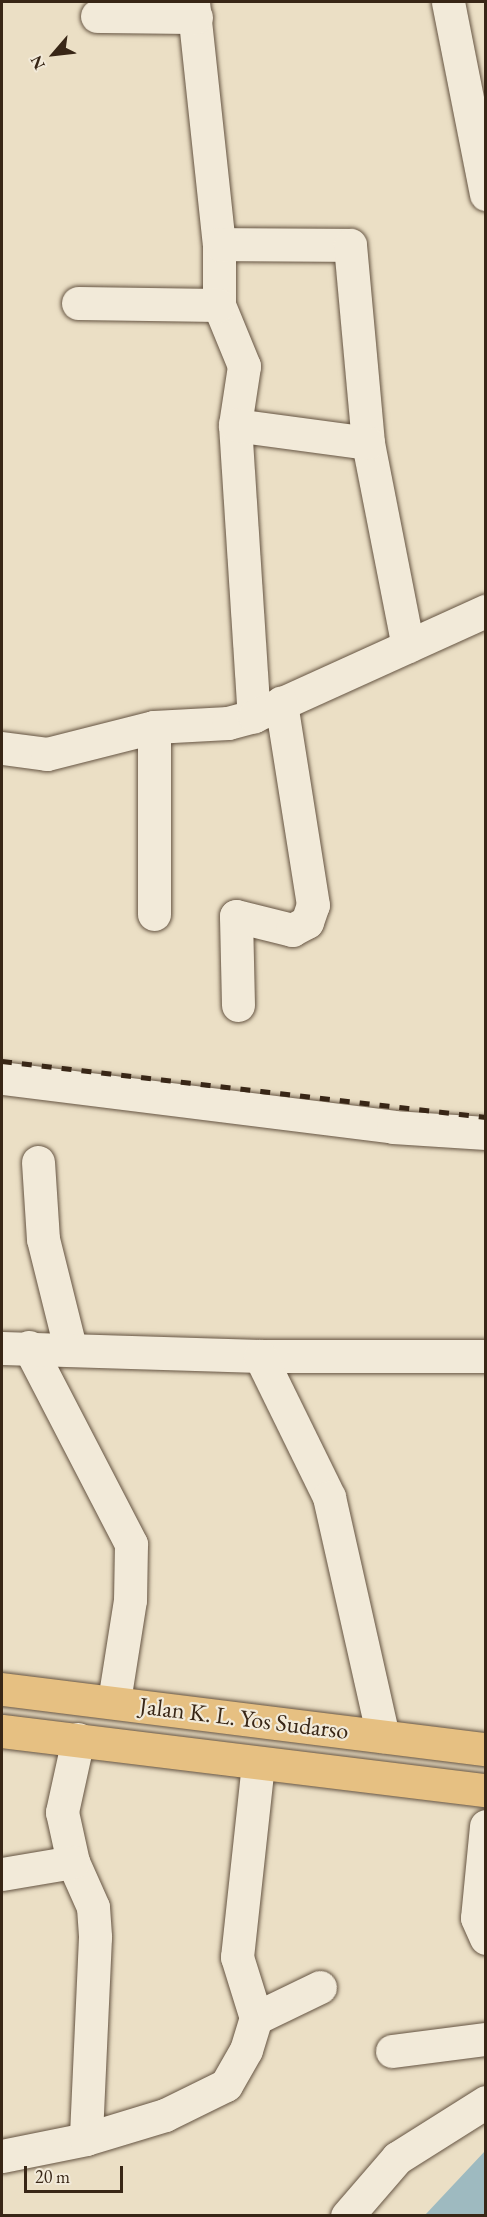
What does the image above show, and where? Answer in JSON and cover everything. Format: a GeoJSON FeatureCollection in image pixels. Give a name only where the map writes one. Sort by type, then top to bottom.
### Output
{"type":"FeatureCollection","features":[{"type":"Feature","properties":{"kind":"highway","name":"Jalan K. L. Yos Sudarso"},"geometry":{"type":"LineString","coordinates":[[2,1689],[114,1701],[486,1749]]}},
{"type":"Feature","properties":{"kind":"highway","name":"Jalan K. L. Yos Sudarso"},"geometry":{"type":"LineString","coordinates":[[2,1731],[486,1790]]}},
{"type":"Feature","properties":{"kind":"street"},"geometry":{"type":"LineString","coordinates":[[448,2],[486,194]]}},
{"type":"Feature","properties":{"kind":"street"},"geometry":{"type":"LineString","coordinates":[[97,16],[194,9],[219,244],[219,305],[244,366],[235,425],[268,709],[313,905],[307,922],[292,930],[236,916],[238,1005]]}},
{"type":"Feature","properties":{"kind":"street"},"geometry":{"type":"LineString","coordinates":[[219,244],[350,244],[368,442],[408,646]]}},
{"type":"Feature","properties":{"kind":"street"},"geometry":{"type":"LineString","coordinates":[[78,303],[219,305]]}},
{"type":"Feature","properties":{"kind":"street"},"geometry":{"type":"LineString","coordinates":[[235,425],[368,442]]}},
{"type":"Feature","properties":{"kind":"street"},"geometry":{"type":"LineString","coordinates":[[2,748],[47,754],[154,727],[228,723],[268,709],[486,611]]}},
{"type":"Feature","properties":{"kind":"street"},"geometry":{"type":"LineString","coordinates":[[154,727],[154,914]]}},
{"type":"Feature","properties":{"kind":"street"},"geometry":{"type":"LineString","coordinates":[[2,1078],[393,1126],[486,1133]]}},
{"type":"Feature","properties":{"kind":"street"},"geometry":{"type":"LineString","coordinates":[[38,1162],[43,1239],[70,1347]]}},
{"type":"Feature","properties":{"kind":"street"},"geometry":{"type":"LineString","coordinates":[[114,1701],[130,1600],[131,1544],[15,1348],[70,1347],[260,1356],[486,1356]]}},
{"type":"Feature","properties":{"kind":"street"},"geometry":{"type":"LineString","coordinates":[[260,1356],[329,1497],[383,1736]]}},
{"type":"Feature","properties":{"kind":"street"},"geometry":{"type":"LineString","coordinates":[[78,1739],[62,1812],[73,1862],[93,1907],[95,1937],[86,2139]]}},
{"type":"Feature","properties":{"kind":"street"},"geometry":{"type":"LineString","coordinates":[[2,2156],[86,2139],[165,2115],[226,2085],[246,2050],[256,2018],[237,1957],[258,1763]]}},
{"type":"Feature","properties":{"kind":"street"},"geometry":{"type":"LineString","coordinates":[[486,1826],[477,1918],[486,1938]]}},
{"type":"Feature","properties":{"kind":"street"},"geometry":{"type":"LineString","coordinates":[[2,1874],[73,1862]]}},
{"type":"Feature","properties":{"kind":"street"},"geometry":{"type":"LineString","coordinates":[[256,2018],[320,1987]]}},
{"type":"Feature","properties":{"kind":"street"},"geometry":{"type":"LineString","coordinates":[[392,2051],[486,2039]]}},
{"type":"Feature","properties":{"kind":"street"},"geometry":{"type":"LineString","coordinates":[[346,2216],[398,2158],[486,2102]]}},
{"type":"Feature","properties":{"kind":"water"},"geometry":{"type":"Polygon","coordinates":[[[485,2151],[485,2215],[425,2215],[485,2151]]]}},
{"type":"Feature","properties":{"kind":"railway"},"geometry":{"type":"LineString","coordinates":[[2,1061],[486,1117]]}}]}
